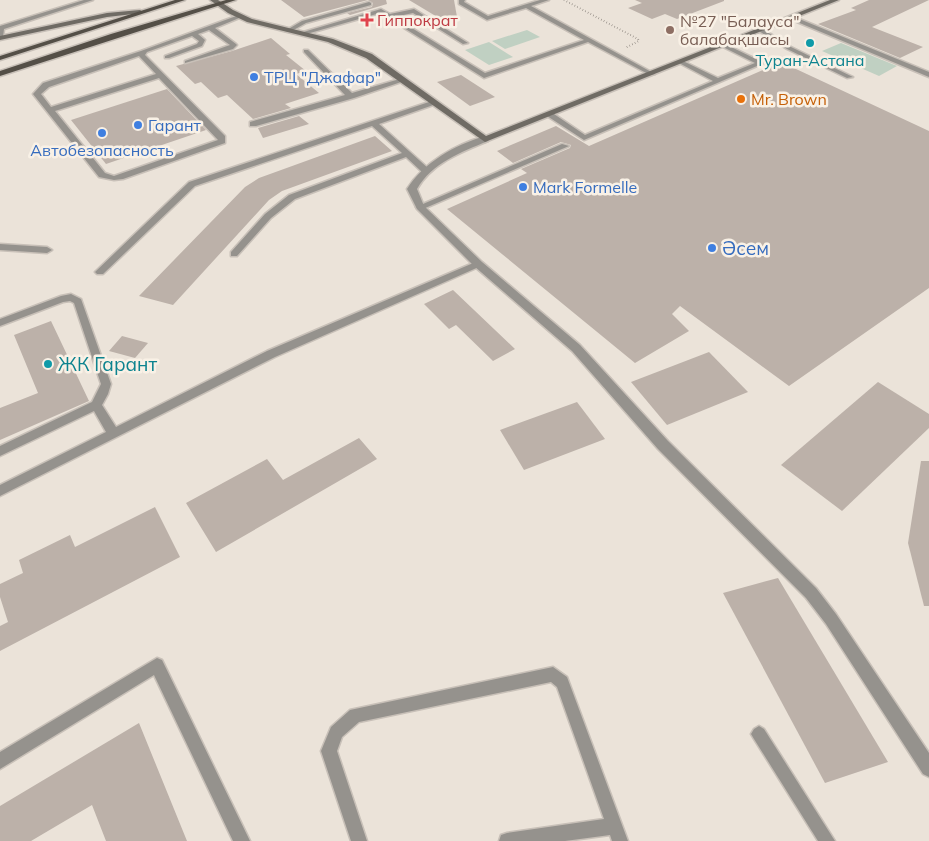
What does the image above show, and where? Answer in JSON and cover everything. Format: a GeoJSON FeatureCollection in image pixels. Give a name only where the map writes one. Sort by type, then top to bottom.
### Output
{"type":"FeatureCollection","features":[{"type":"Feature","properties":{"kind":"main road"},"geometry":{"type":"LineString","coordinates":[[0,58],[182,0]]}},
{"type":"Feature","properties":{"kind":"main road"},"geometry":{"type":"LineString","coordinates":[[0,74],[215,2],[233,0]]}},
{"type":"Feature","properties":{"kind":"main road"},"geometry":{"type":"LineString","coordinates":[[140,12],[148,3]]}},
{"type":"Feature","properties":{"kind":"street"},"geometry":{"type":"LineString","coordinates":[[836,0],[485,139],[447,157],[426,171],[416,180],[412,189],[420,207],[478,264],[576,348],[663,445],[811,593],[831,619],[929,768]]}},
{"type":"Feature","properties":{"kind":"street"},"geometry":{"type":"LineString","coordinates":[[215,2],[241,16],[270,27],[303,33],[354,47],[485,139]]}},
{"type":"Feature","properties":{"kind":"street"},"geometry":{"type":"LineString","coordinates":[[0,37],[107,15],[140,12]]}},
{"type":"Feature","properties":{"kind":"street"},"geometry":{"type":"LineString","coordinates":[[792,18],[929,74]]}},
{"type":"Feature","properties":{"kind":"street"},"geometry":{"type":"LineString","coordinates":[[0,247],[47,250]]}},
{"type":"Feature","properties":{"kind":"lane"},"geometry":{"type":"LineString","coordinates":[[0,37],[1,28],[90,0]]}},
{"type":"Feature","properties":{"kind":"lane"},"geometry":{"type":"LineString","coordinates":[[462,0],[461,3],[487,18],[546,0]]}},
{"type":"Feature","properties":{"kind":"lane"},"geometry":{"type":"LineString","coordinates":[[288,31],[304,22],[369,4]]}},
{"type":"Feature","properties":{"kind":"lane"},"geometry":{"type":"LineString","coordinates":[[526,6],[652,74]]}},
{"type":"Feature","properties":{"kind":"lane"},"geometry":{"type":"LineString","coordinates":[[303,33],[377,11],[384,12],[484,76],[589,40]]}},
{"type":"Feature","properties":{"kind":"lane"},"geometry":{"type":"LineString","coordinates":[[389,16],[414,11],[465,43]]}},
{"type":"Feature","properties":{"kind":"lane"},"geometry":{"type":"LineString","coordinates":[[142,52],[141,55],[222,138],[220,143],[120,176],[107,177],[102,175],[37,94],[41,88],[241,16]]}},
{"type":"Feature","properties":{"kind":"lane"},"geometry":{"type":"LineString","coordinates":[[187,62],[231,48],[234,45],[211,28]]}},
{"type":"Feature","properties":{"kind":"lane"},"geometry":{"type":"LineString","coordinates":[[761,30],[789,48],[849,77]]}},
{"type":"Feature","properties":{"kind":"lane"},"geometry":{"type":"LineString","coordinates":[[167,57],[200,45],[202,40],[194,34]]}},
{"type":"Feature","properties":{"kind":"lane"},"geometry":{"type":"LineString","coordinates":[[548,114],[584,138],[761,63],[723,45]]}},
{"type":"Feature","properties":{"kind":"lane"},"geometry":{"type":"LineString","coordinates":[[306,51],[351,96]]}},
{"type":"Feature","properties":{"kind":"lane"},"geometry":{"type":"LineString","coordinates":[[681,62],[718,81]]}},
{"type":"Feature","properties":{"kind":"lane"},"geometry":{"type":"LineString","coordinates":[[50,110],[161,75]]}},
{"type":"Feature","properties":{"kind":"lane"},"geometry":{"type":"LineString","coordinates":[[253,124],[403,80]]}},
{"type":"Feature","properties":{"kind":"lane"},"geometry":{"type":"LineString","coordinates":[[100,272],[192,184],[435,103]]}},
{"type":"Feature","properties":{"kind":"lane"},"geometry":{"type":"LineString","coordinates":[[374,124],[426,171]]}},
{"type":"Feature","properties":{"kind":"lane"},"geometry":{"type":"LineString","coordinates":[[420,207],[565,146]]}},
{"type":"Feature","properties":{"kind":"lane"},"geometry":{"type":"LineString","coordinates":[[234,254],[280,204],[292,197],[407,154]]}},
{"type":"Feature","properties":{"kind":"lane"},"geometry":{"type":"LineString","coordinates":[[0,492],[272,354],[478,264]]}},
{"type":"Feature","properties":{"kind":"lane"},"geometry":{"type":"LineString","coordinates":[[0,323],[61,299],[71,297],[78,301],[106,384],[103,394],[96,405],[0,451]]}},
{"type":"Feature","properties":{"kind":"lane"},"geometry":{"type":"LineString","coordinates":[[96,405],[113,433]]}},
{"type":"Feature","properties":{"kind":"lane"},"geometry":{"type":"LineString","coordinates":[[0,760],[156,665],[242,841]]}},
{"type":"Feature","properties":{"kind":"lane"},"geometry":{"type":"LineString","coordinates":[[359,841],[329,751],[336,732],[355,715],[553,674],[562,682],[566,691],[617,833],[507,841]]}},
{"type":"Feature","properties":{"kind":"lane"},"geometry":{"type":"LineString","coordinates":[[759,734],[827,841]]}},
{"type":"Feature","properties":{"kind":"path"},"geometry":{"type":"LineString","coordinates":[[564,0],[638,39],[639,41],[623,48],[623,51]]}},
{"type":"Feature","properties":{"kind":"green space"},"geometry":{"type":"Polygon","coordinates":[[[527,30],[540,37],[505,49],[492,41],[527,30]]]}},
{"type":"Feature","properties":{"kind":"green space"},"geometry":{"type":"Polygon","coordinates":[[[489,42],[513,57],[489,65],[465,50],[489,42]]]}},
{"type":"Feature","properties":{"kind":"green space"},"geometry":{"type":"Polygon","coordinates":[[[841,43],[897,66],[879,76],[822,51],[841,43]]]}},
{"type":"Feature","properties":{"kind":"building"},"geometry":{"type":"Polygon","coordinates":[[[281,0],[368,0],[304,17],[281,0]]]}},
{"type":"Feature","properties":{"kind":"building"},"geometry":{"type":"Polygon","coordinates":[[[368,0],[386,0],[387,4],[350,15],[347,13],[372,7],[373,3],[368,0]]]}},
{"type":"Feature","properties":{"kind":"building"},"geometry":{"type":"Polygon","coordinates":[[[409,0],[454,0],[457,17],[444,21],[409,0]]]}},
{"type":"Feature","properties":{"kind":"building"},"geometry":{"type":"Polygon","coordinates":[[[635,0],[724,1],[677,19],[665,14],[652,19],[628,8],[642,3],[635,0]]]}},
{"type":"Feature","properties":{"kind":"building"},"geometry":{"type":"Polygon","coordinates":[[[869,0],[929,0],[872,27],[923,47],[900,58],[818,24],[856,10],[851,8],[869,0]]]}},
{"type":"Feature","properties":{"kind":"building"},"geometry":{"type":"Polygon","coordinates":[[[271,38],[290,54],[286,55],[306,71],[296,74],[319,93],[285,104],[291,108],[253,119],[227,95],[218,98],[201,82],[195,84],[176,66],[232,51],[271,38]]]}},
{"type":"Feature","properties":{"kind":"building","name":"Әсем"},"geometry":{"type":"Polygon","coordinates":[[[781,62],[929,131],[929,288],[789,386],[680,306],[672,314],[689,331],[635,363],[447,209],[527,173],[521,169],[570,148],[571,145],[561,142],[513,163],[497,151],[556,126],[589,146],[781,62]]]}},
{"type":"Feature","properties":{"kind":"building"},"geometry":{"type":"Polygon","coordinates":[[[461,75],[495,97],[470,106],[437,82],[461,75]]]}},
{"type":"Feature","properties":{"kind":"building","name":"Гарант"},"geometry":{"type":"Polygon","coordinates":[[[167,89],[206,130],[106,164],[71,120],[167,89]]]}},
{"type":"Feature","properties":{"kind":"building"},"geometry":{"type":"Polygon","coordinates":[[[299,116],[309,124],[263,138],[258,128],[299,116]]]}},
{"type":"Feature","properties":{"kind":"building"},"geometry":{"type":"Polygon","coordinates":[[[375,136],[392,151],[282,191],[269,200],[173,305],[139,296],[245,187],[259,178],[375,136]]]}},
{"type":"Feature","properties":{"kind":"building"},"geometry":{"type":"Polygon","coordinates":[[[453,290],[515,349],[493,361],[456,325],[449,329],[424,304],[453,290]]]}},
{"type":"Feature","properties":{"kind":"building","name":"ЖК Гарант"},"geometry":{"type":"Polygon","coordinates":[[[51,321],[89,401],[0,440],[0,408],[38,393],[14,335],[51,321]]]}},
{"type":"Feature","properties":{"kind":"building"},"geometry":{"type":"Polygon","coordinates":[[[122,336],[148,343],[135,358],[109,351],[122,336]]]}},
{"type":"Feature","properties":{"kind":"building"},"geometry":{"type":"Polygon","coordinates":[[[709,352],[748,392],[667,425],[631,382],[709,352]]]}},
{"type":"Feature","properties":{"kind":"building"},"geometry":{"type":"Polygon","coordinates":[[[878,382],[929,414],[929,428],[842,511],[781,465],[878,382]]]}},
{"type":"Feature","properties":{"kind":"building"},"geometry":{"type":"Polygon","coordinates":[[[577,402],[605,439],[524,470],[500,430],[577,402]]]}},
{"type":"Feature","properties":{"kind":"building"},"geometry":{"type":"Polygon","coordinates":[[[359,438],[377,459],[216,552],[186,503],[267,459],[283,480],[359,438]]]}},
{"type":"Feature","properties":{"kind":"building"},"geometry":{"type":"Polygon","coordinates":[[[921,461],[929,461],[929,606],[924,606],[908,543],[921,461]]]}},
{"type":"Feature","properties":{"kind":"building"},"geometry":{"type":"Polygon","coordinates":[[[155,507],[180,557],[0,651],[0,626],[8,622],[0,597],[0,584],[23,573],[19,560],[70,535],[75,547],[155,507]]]}},
{"type":"Feature","properties":{"kind":"building"},"geometry":{"type":"Polygon","coordinates":[[[778,578],[888,762],[825,783],[723,593],[778,578]]]}},
{"type":"Feature","properties":{"kind":"building"},"geometry":{"type":"Polygon","coordinates":[[[139,723],[187,841],[106,841],[92,805],[31,841],[0,841],[0,806],[139,723]]]}},
{"type":"Feature","properties":{"kind":"place","name":"Гиппократ"},"geometry":{"type":"Point","coordinates":[367,20]}},
{"type":"Feature","properties":{"kind":"place","name":"№27 \"Балауса\" балабақшасы"},"geometry":{"type":"Point","coordinates":[670,30]}},
{"type":"Feature","properties":{"kind":"place","name":"Туран-Астана"},"geometry":{"type":"Point","coordinates":[810,43]}},
{"type":"Feature","properties":{"kind":"place","name":"ТРЦ \"Джафар\""},"geometry":{"type":"Point","coordinates":[254,77]}},
{"type":"Feature","properties":{"kind":"place","name":"Mr. Brown"},"geometry":{"type":"Point","coordinates":[741,99]}},
{"type":"Feature","properties":{"kind":"place","name":"Гарант"},"geometry":{"type":"Point","coordinates":[138,125]}},
{"type":"Feature","properties":{"kind":"place","name":"Автобезопасность"},"geometry":{"type":"Point","coordinates":[102,133]}},
{"type":"Feature","properties":{"kind":"place","name":"Mark Formelle"},"geometry":{"type":"Point","coordinates":[523,187]}},
{"type":"Feature","properties":{"kind":"place","name":"Әсем"},"geometry":{"type":"Point","coordinates":[712,248]}},
{"type":"Feature","properties":{"kind":"place","name":"ЖК Гарант"},"geometry":{"type":"Point","coordinates":[48,364]}}]}
